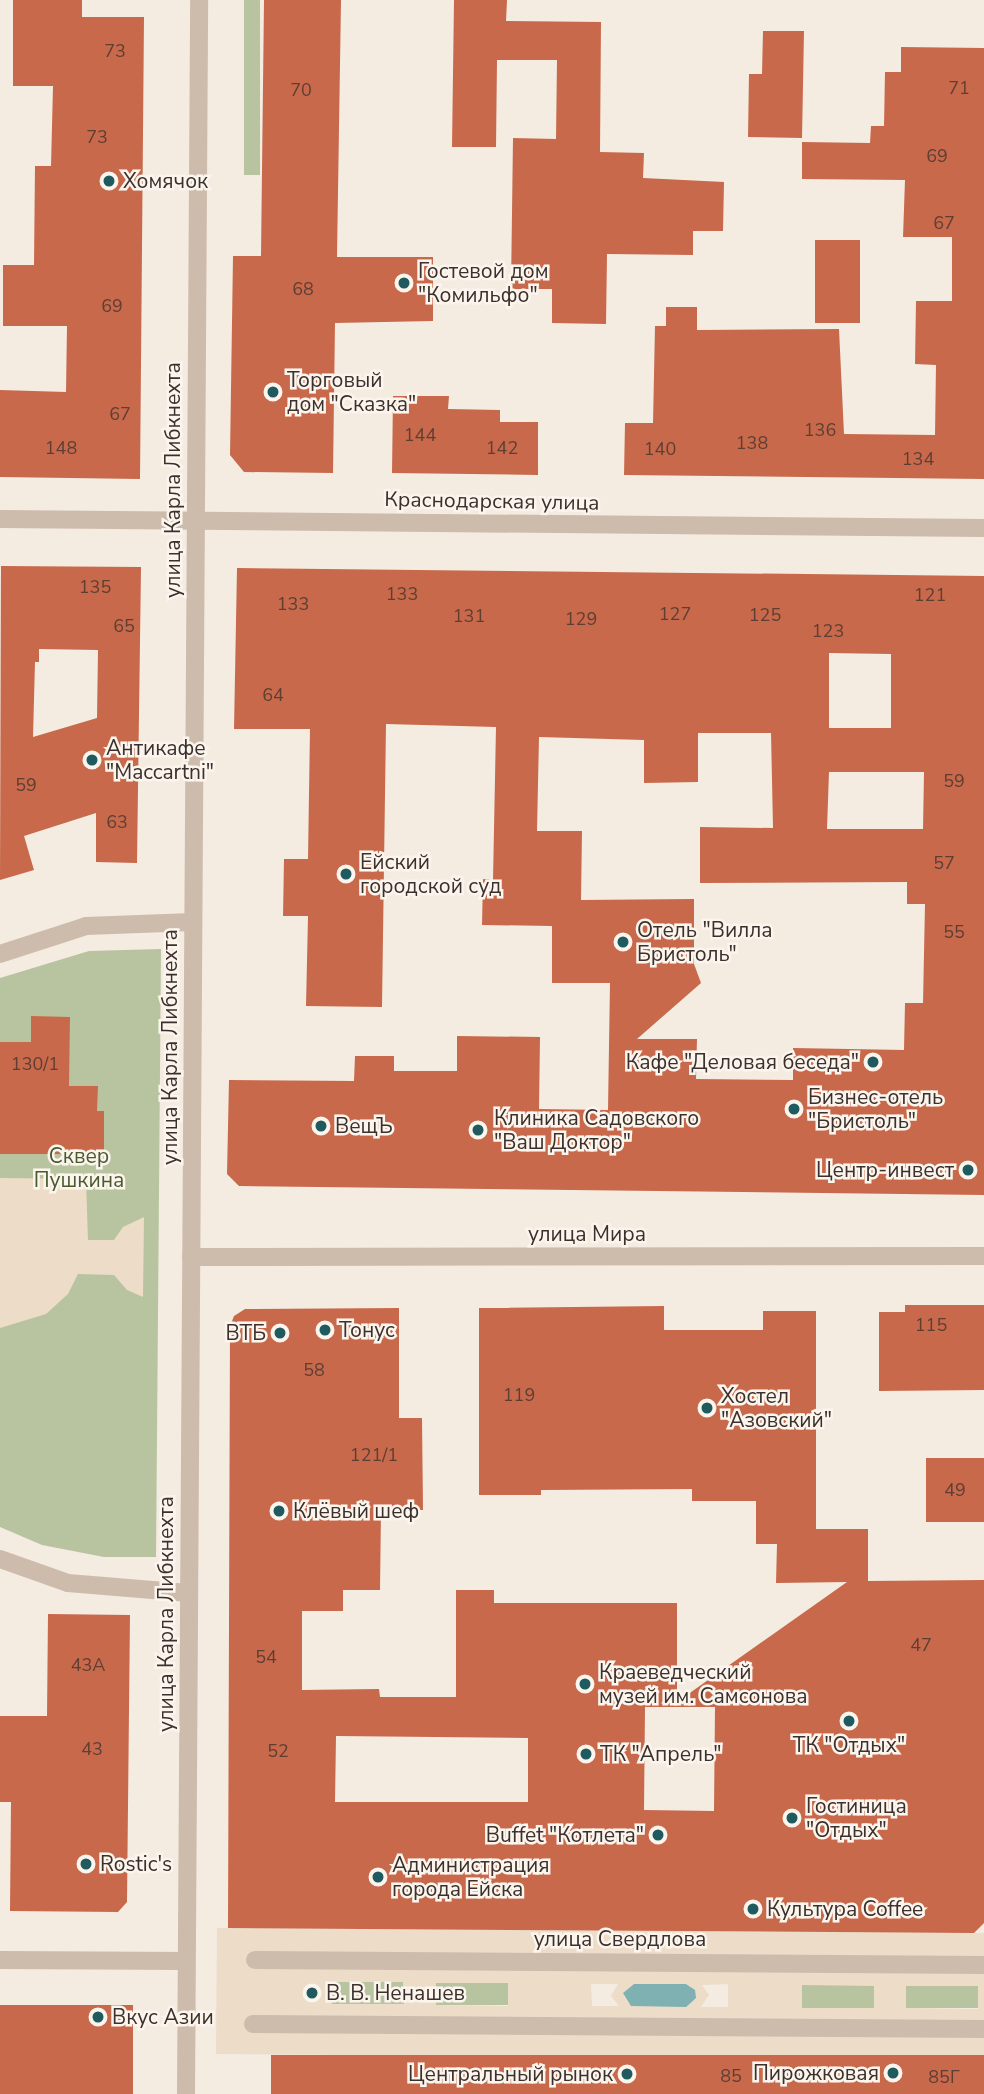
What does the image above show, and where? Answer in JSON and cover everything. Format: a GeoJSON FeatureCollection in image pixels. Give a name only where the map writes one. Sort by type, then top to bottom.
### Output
{"type":"FeatureCollection","features":[{"type":"Feature","properties":{"kind":"street","name":"улица Карла Либкнехта"},"geometry":{"type":"LineString","coordinates":[[186,2094],[200,0]]}},
{"type":"Feature","properties":{"kind":"street","name":"Краснодарская улица"},"geometry":{"type":"LineString","coordinates":[[0,519],[984,528]]}},
{"type":"Feature","properties":{"kind":"street"},"geometry":{"type":"LineString","coordinates":[[0,954],[86,926],[193,922]]}},
{"type":"Feature","properties":{"kind":"street","name":"улица Мира"},"geometry":{"type":"LineString","coordinates":[[191,1257],[984,1256]]}},
{"type":"Feature","properties":{"kind":"street"},"geometry":{"type":"LineString","coordinates":[[0,1559],[68,1583],[189,1593]]}},
{"type":"Feature","properties":{"kind":"street"},"geometry":{"type":"LineString","coordinates":[[0,1959],[186,1961]]}},
{"type":"Feature","properties":{"kind":"street","name":"улица Свердлова"},"geometry":{"type":"LineString","coordinates":[[255,1960],[984,1965]]}},
{"type":"Feature","properties":{"kind":"street"},"geometry":{"type":"LineString","coordinates":[[253,2024],[984,2029]]}},
{"type":"Feature","properties":{"kind":"green space"},"geometry":{"type":"Polygon","coordinates":[[[244,0],[260,0],[260,175],[244,175],[244,0]]]}},
{"type":"Feature","properties":{"kind":"green space","name":"Сквер Пушкина"},"geometry":{"type":"Polygon","coordinates":[[[161,949],[156,1557],[104,1557],[42,1545],[0,1527],[0,978],[89,951],[161,949]]]}},
{"type":"Feature","properties":{"kind":"green space"},"geometry":{"type":"Polygon","coordinates":[[[332,1982],[404,1982],[404,2004],[332,2004],[332,1982]]]}},
{"type":"Feature","properties":{"kind":"green space"},"geometry":{"type":"Polygon","coordinates":[[[436,1983],[508,1983],[508,2005],[436,2005],[436,1983]]]}},
{"type":"Feature","properties":{"kind":"green space"},"geometry":{"type":"Polygon","coordinates":[[[802,1985],[874,1985],[874,2008],[802,2008],[802,1985]]]}},
{"type":"Feature","properties":{"kind":"green space"},"geometry":{"type":"Polygon","coordinates":[[[906,1986],[978,1986],[978,2008],[906,2008],[906,1986]]]}},
{"type":"Feature","properties":{"kind":"shaded area"},"geometry":{"type":"Polygon","coordinates":[[[0,1178],[86,1179],[88,1240],[114,1240],[123,1227],[144,1217],[143,1297],[127,1290],[114,1275],[78,1274],[68,1294],[46,1314],[0,1328],[0,1178]]]}},
{"type":"Feature","properties":{"kind":"shaded area"},"geometry":{"type":"Polygon","coordinates":[[[217,1928],[984,1933],[984,2060],[216,2054],[217,1928]],[[332,1982],[332,2004],[404,2004],[403,1982],[332,1982]],[[436,1983],[436,2005],[508,2006],[508,1983],[436,1983]],[[591,1984],[592,2006],[619,2006],[611,1996],[618,1984],[591,1984]],[[634,1984],[623,1993],[634,2006],[692,1987],[686,1984],[634,1984]],[[728,1984],[702,1985],[709,1995],[701,2007],[728,2007],[728,1984]],[[802,1985],[802,2008],[874,2008],[874,1986],[802,1985]],[[906,1986],[906,2008],[978,2009],[978,1986],[906,1986]]]}},
{"type":"Feature","properties":{"kind":"water"},"geometry":{"type":"Polygon","coordinates":[[[634,1984],[686,1984],[695,1990],[696,1998],[686,2007],[631,2006],[623,1993],[634,1984]]]}},
{"type":"Feature","properties":{"kind":"building"},"geometry":{"type":"Polygon","coordinates":[[[13,0],[82,0],[82,17],[144,17],[140,479],[0,477],[0,390],[66,392],[67,326],[3,326],[3,265],[34,265],[35,166],[51,166],[53,86],[13,86],[13,0]]]}},
{"type":"Feature","properties":{"kind":"building"},"geometry":{"type":"Polygon","coordinates":[[[264,0],[341,0],[337,257],[433,257],[433,321],[335,323],[333,473],[244,472],[230,455],[233,256],[261,256],[264,0]]]}},
{"type":"Feature","properties":{"kind":"building"},"geometry":{"type":"Polygon","coordinates":[[[454,0],[507,0],[506,21],[601,22],[600,152],[644,153],[643,178],[724,182],[723,231],[693,231],[693,255],[607,254],[606,324],[552,323],[552,289],[511,289],[513,138],[556,139],[557,60],[497,60],[496,147],[452,147],[454,0]]]}},
{"type":"Feature","properties":{"kind":"building"},"geometry":{"type":"Polygon","coordinates":[[[763,31],[804,31],[802,138],[748,137],[749,74],[762,74],[763,31]]]}},
{"type":"Feature","properties":{"kind":"building"},"geometry":{"type":"Polygon","coordinates":[[[901,47],[984,48],[984,479],[624,475],[625,423],[653,423],[655,326],[666,326],[666,307],[697,307],[697,330],[839,329],[844,434],[935,435],[936,365],[915,364],[916,301],[952,301],[952,237],[903,237],[905,180],[802,179],[802,142],[870,143],[871,126],[884,126],[885,72],[901,72],[901,47]]]}},
{"type":"Feature","properties":{"kind":"building"},"geometry":{"type":"Polygon","coordinates":[[[815,240],[860,240],[860,323],[815,323],[815,240]]]}},
{"type":"Feature","properties":{"kind":"building"},"geometry":{"type":"Polygon","coordinates":[[[393,396],[449,396],[448,409],[500,410],[500,422],[538,422],[538,475],[392,473],[393,396]]]}},
{"type":"Feature","properties":{"kind":"building"},"geometry":{"type":"Polygon","coordinates":[[[1,566],[141,567],[137,863],[96,862],[96,813],[24,836],[34,870],[0,880],[1,566]],[[39,649],[39,662],[35,662],[33,737],[97,718],[98,650],[39,649]]]}},
{"type":"Feature","properties":{"kind":"building"},"geometry":{"type":"Polygon","coordinates":[[[237,568],[984,576],[984,1195],[239,1186],[227,1174],[229,1080],[354,1081],[355,1056],[394,1056],[394,1071],[457,1071],[457,1036],[540,1037],[539,1109],[608,1110],[610,983],[552,983],[552,926],[482,925],[483,879],[493,880],[496,727],[386,724],[382,1007],[306,1006],[308,916],[283,916],[284,859],[308,859],[310,729],[234,729],[237,568]],[[829,653],[829,728],[891,728],[891,654],[829,653]],[[698,733],[698,782],[644,783],[644,740],[539,737],[537,831],[582,831],[581,900],[694,899],[694,964],[701,983],[637,1039],[697,1039],[696,1079],[793,1080],[793,1048],[904,1050],[905,1003],[923,1003],[925,904],[907,904],[907,882],[700,883],[700,827],[773,828],[771,733],[698,733]],[[829,772],[827,829],[923,829],[924,772],[829,772]]]}},
{"type":"Feature","properties":{"kind":"building"},"geometry":{"type":"Polygon","coordinates":[[[31,1016],[70,1017],[69,1086],[98,1086],[97,1111],[104,1111],[104,1154],[0,1154],[0,1042],[31,1042],[31,1016]]]}},
{"type":"Feature","properties":{"kind":"building"},"geometry":{"type":"Polygon","coordinates":[[[905,1305],[984,1305],[984,1390],[879,1391],[879,1312],[905,1312],[905,1305]]]}},
{"type":"Feature","properties":{"kind":"building"},"geometry":{"type":"Polygon","coordinates":[[[664,1306],[664,1330],[763,1330],[763,1311],[816,1311],[816,1529],[868,1529],[868,1581],[984,1580],[984,1923],[974,1933],[228,1928],[230,1326],[234,1316],[245,1309],[399,1308],[399,1418],[422,1418],[423,1510],[381,1510],[380,1590],[343,1590],[343,1611],[302,1611],[302,1690],[379,1689],[380,1697],[456,1697],[456,1590],[494,1590],[494,1603],[677,1603],[677,1702],[847,1582],[776,1583],[777,1544],[756,1544],[756,1501],[692,1501],[692,1489],[541,1490],[541,1495],[479,1495],[479,1308],[664,1306]],[[645,1707],[644,1810],[714,1811],[715,1707],[645,1707]],[[336,1736],[335,1802],[528,1802],[528,1738],[336,1736]]]}},
{"type":"Feature","properties":{"kind":"building"},"geometry":{"type":"Polygon","coordinates":[[[926,1458],[984,1458],[984,1522],[926,1522],[926,1458]]]}},
{"type":"Feature","properties":{"kind":"building"},"geometry":{"type":"Polygon","coordinates":[[[48,1614],[130,1615],[127,1902],[118,1912],[10,1911],[11,1802],[0,1802],[0,1716],[47,1716],[48,1614]]]}},
{"type":"Feature","properties":{"kind":"building"},"geometry":{"type":"Polygon","coordinates":[[[0,2005],[133,2005],[133,2094],[0,2094],[0,2005]]]}},
{"type":"Feature","properties":{"kind":"building","name":"Центральный рынок"},"geometry":{"type":"Polygon","coordinates":[[[271,2055],[984,2055],[984,2094],[271,2094],[271,2055]]]}},
{"type":"Feature","properties":{"kind":"place","name":"Хомячок"},"geometry":{"type":"Point","coordinates":[109,181]}},
{"type":"Feature","properties":{"kind":"place","name":"Гостевой дом \"Комильфо\""},"geometry":{"type":"Point","coordinates":[404,283]}},
{"type":"Feature","properties":{"kind":"place","name":"Торговый дом \"Сказка\""},"geometry":{"type":"Point","coordinates":[273,392]}},
{"type":"Feature","properties":{"kind":"place","name":"Антикафе \"Maccartni\""},"geometry":{"type":"Point","coordinates":[92,760]}},
{"type":"Feature","properties":{"kind":"place","name":"Ейский городской суд"},"geometry":{"type":"Point","coordinates":[346,874]}},
{"type":"Feature","properties":{"kind":"place","name":"Отель \"Вилла Бристоль\""},"geometry":{"type":"Point","coordinates":[623,942]}},
{"type":"Feature","properties":{"kind":"place","name":"Кафе \"Деловая беседа\""},"geometry":{"type":"Point","coordinates":[873,1062]}},
{"type":"Feature","properties":{"kind":"place","name":"Бизнес-отель \"Бристоль\""},"geometry":{"type":"Point","coordinates":[794,1109]}},
{"type":"Feature","properties":{"kind":"place","name":"ВещЪ"},"geometry":{"type":"Point","coordinates":[321,1126]}},
{"type":"Feature","properties":{"kind":"place","name":"Клиника Садовского \"Ваш Доктор\""},"geometry":{"type":"Point","coordinates":[478,1130]}},
{"type":"Feature","properties":{"kind":"place","name":"Центр-инвест"},"geometry":{"type":"Point","coordinates":[968,1170]}},
{"type":"Feature","properties":{"kind":"place","name":"Тонус"},"geometry":{"type":"Point","coordinates":[325,1330]}},
{"type":"Feature","properties":{"kind":"place","name":"ВТБ"},"geometry":{"type":"Point","coordinates":[280,1333]}},
{"type":"Feature","properties":{"kind":"place","name":"Хостел \"Азовский\""},"geometry":{"type":"Point","coordinates":[707,1408]}},
{"type":"Feature","properties":{"kind":"place","name":"Клёвый шеф"},"geometry":{"type":"Point","coordinates":[279,1511]}},
{"type":"Feature","properties":{"kind":"place","name":"Краеведческий музей им. Самсонова"},"geometry":{"type":"Point","coordinates":[585,1684]}},
{"type":"Feature","properties":{"kind":"place","name":"ТК \"Отдых\""},"geometry":{"type":"Point","coordinates":[849,1721]}},
{"type":"Feature","properties":{"kind":"place","name":"ТК \"Апрель\""},"geometry":{"type":"Point","coordinates":[586,1754]}},
{"type":"Feature","properties":{"kind":"place","name":"Гостиница \"Отдых\""},"geometry":{"type":"Point","coordinates":[792,1818]}},
{"type":"Feature","properties":{"kind":"place","name":"Buffet \"Котлета\""},"geometry":{"type":"Point","coordinates":[658,1835]}},
{"type":"Feature","properties":{"kind":"place","name":"Rostic's"},"geometry":{"type":"Point","coordinates":[86,1864]}},
{"type":"Feature","properties":{"kind":"place","name":"Администрация города Ейска"},"geometry":{"type":"Point","coordinates":[378,1877]}},
{"type":"Feature","properties":{"kind":"place","name":"Культура Coffee"},"geometry":{"type":"Point","coordinates":[753,1909]}},
{"type":"Feature","properties":{"kind":"place","name":"В. В. Ненашев"},"geometry":{"type":"Point","coordinates":[312,1993]}},
{"type":"Feature","properties":{"kind":"place","name":"Вкус Азии"},"geometry":{"type":"Point","coordinates":[98,2017]}},
{"type":"Feature","properties":{"kind":"place","name":"Пирожковая"},"geometry":{"type":"Point","coordinates":[893,2073]}},
{"type":"Feature","properties":{"kind":"place","name":"Центральный рынок"},"geometry":{"type":"Point","coordinates":[627,2074]}}]}
